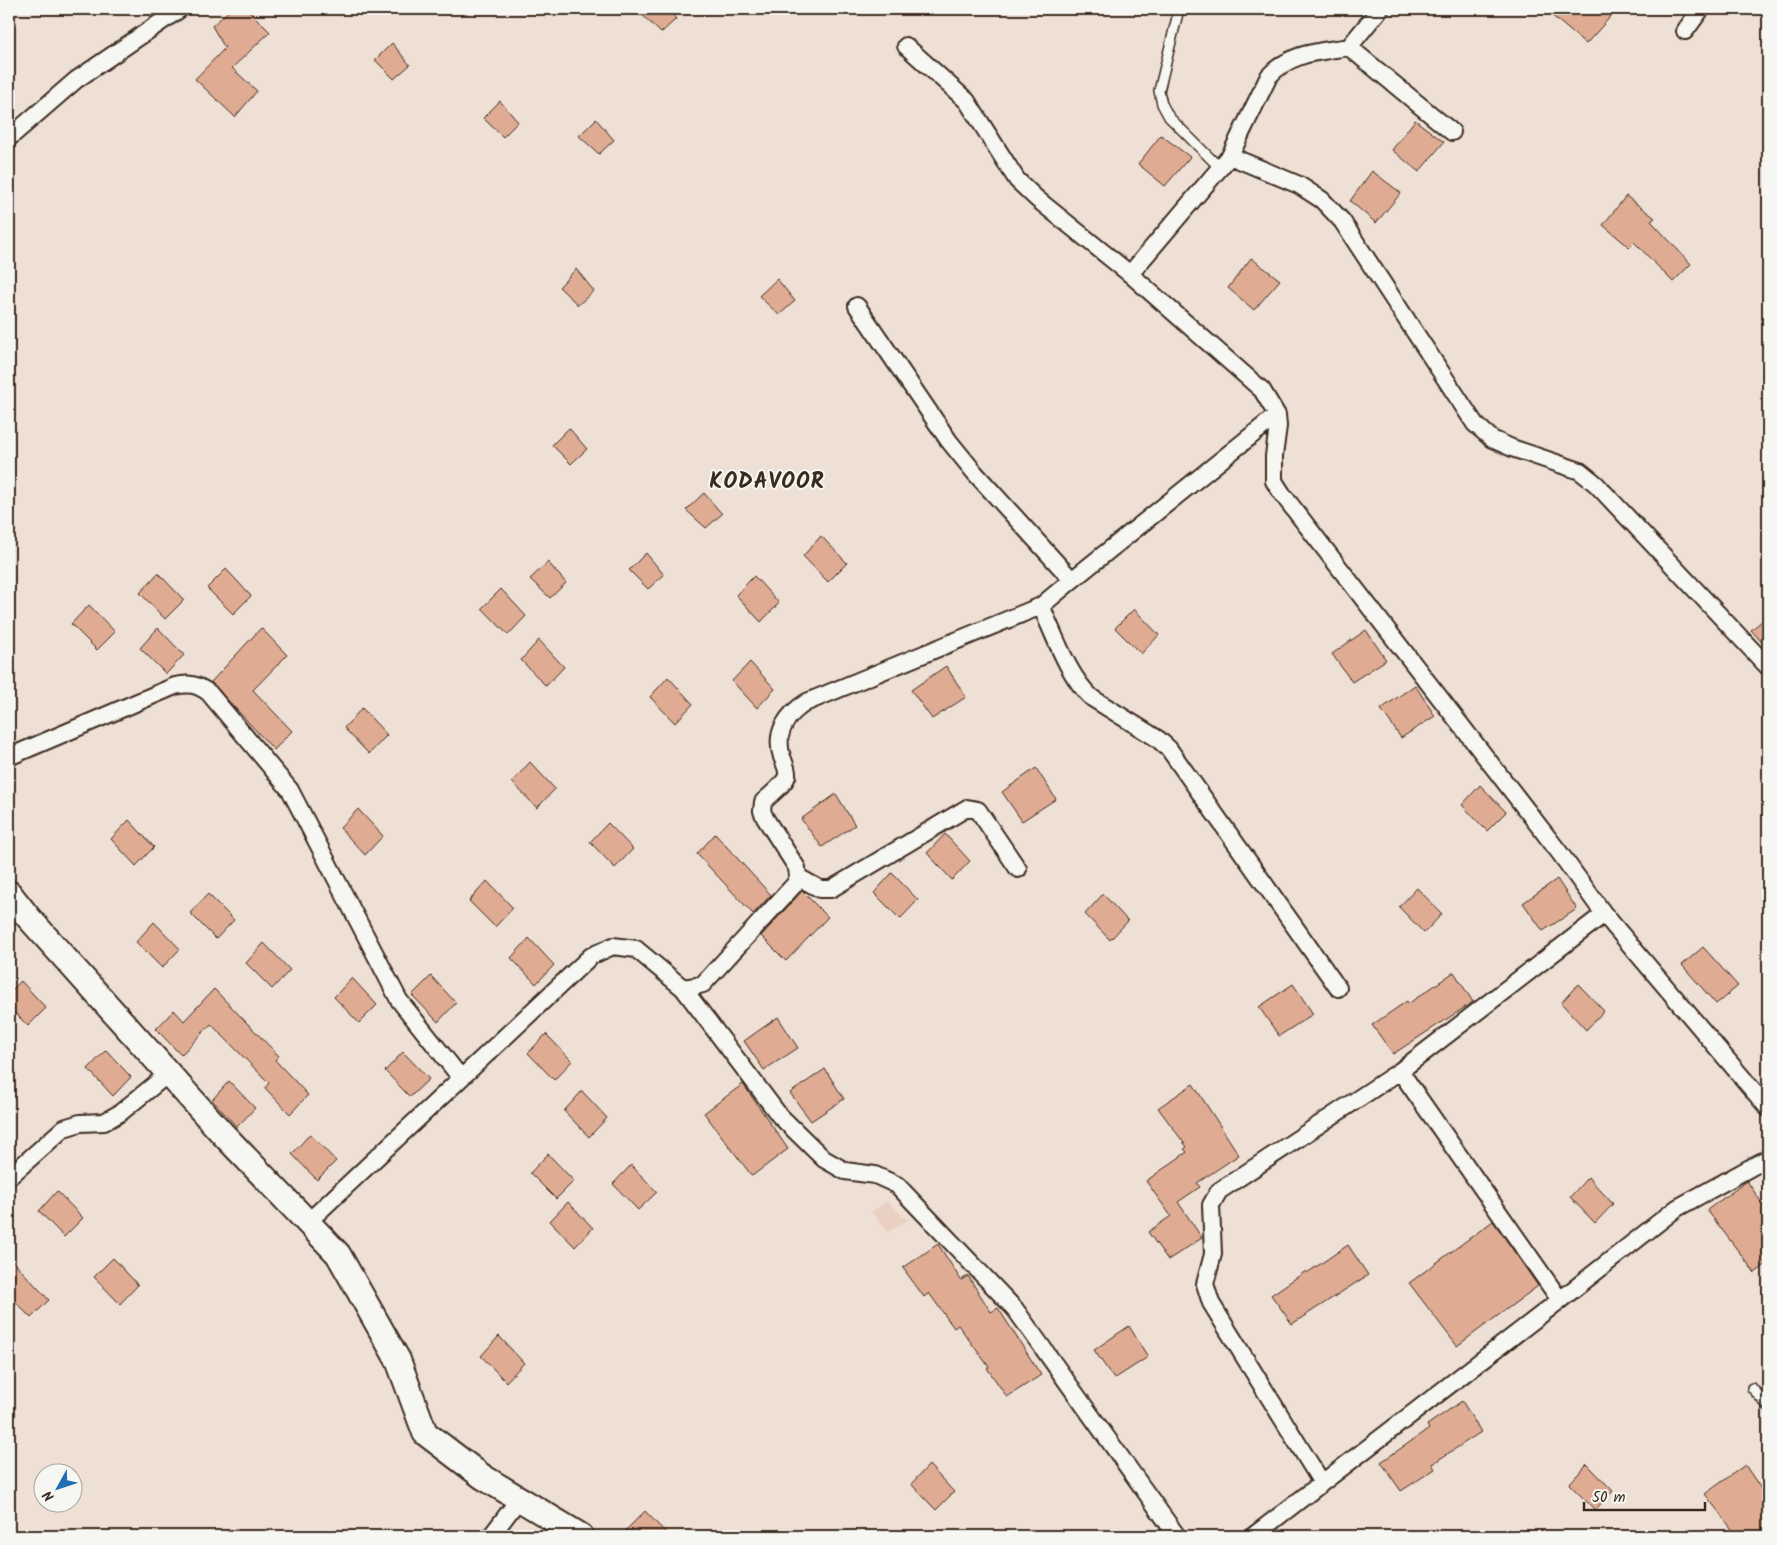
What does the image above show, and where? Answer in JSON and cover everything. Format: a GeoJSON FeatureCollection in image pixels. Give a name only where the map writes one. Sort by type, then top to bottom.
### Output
{"type":"FeatureCollection","features":[{"type":"Feature","properties":{"kind":"street"},"geometry":{"type":"LineString","coordinates":[[9,138],[76,80],[180,9]]}},
{"type":"Feature","properties":{"kind":"street"},"geometry":{"type":"LineString","coordinates":[[1130,274],[1226,162],[1269,76],[1278,67],[1296,56],[1349,47],[1380,9]]}},
{"type":"Feature","properties":{"kind":"street"},"geometry":{"type":"LineString","coordinates":[[1685,31],[1701,9]]}},
{"type":"Feature","properties":{"kind":"street"},"geometry":{"type":"LineString","coordinates":[[906,46],[967,101],[1017,180],[1036,199],[1130,274],[1262,390],[1278,415],[1274,480],[1283,495],[1559,852],[1604,914],[1768,1108]]}},
{"type":"Feature","properties":{"kind":"street"},"geometry":{"type":"LineString","coordinates":[[1349,47],[1452,132]]}},
{"type":"Feature","properties":{"kind":"street"},"geometry":{"type":"LineString","coordinates":[[1226,162],[1299,185],[1322,200],[1342,221],[1475,424],[1492,439],[1520,451],[1580,471],[1596,484],[1768,667]]}},
{"type":"Feature","properties":{"kind":"street"},"geometry":{"type":"LineString","coordinates":[[857,306],[948,441],[1072,580]]}},
{"type":"Feature","properties":{"kind":"street"},"geometry":{"type":"LineString","coordinates":[[683,988],[703,984],[795,884],[798,877],[797,868],[762,811],[763,802],[787,776],[780,749],[780,732],[796,709],[808,702],[1041,606],[1278,415]]}},
{"type":"Feature","properties":{"kind":"street"},"geometry":{"type":"LineString","coordinates":[[1041,606],[1075,680],[1092,698],[1158,739],[1169,749],[1338,988]]}},
{"type":"Feature","properties":{"kind":"street"},"geometry":{"type":"LineString","coordinates":[[10,756],[175,686],[188,683],[201,687],[209,693],[290,790],[395,995],[461,1078]]}},
{"type":"Feature","properties":{"kind":"street"},"geometry":{"type":"LineString","coordinates":[[798,877],[820,889],[831,888],[967,808],[978,810],[1018,869]]}},
{"type":"Feature","properties":{"kind":"street"},"geometry":{"type":"LineString","coordinates":[[9,893],[28,917],[222,1133],[338,1254],[398,1360],[425,1433],[482,1478],[581,1536]]}},
{"type":"Feature","properties":{"kind":"street"},"geometry":{"type":"LineString","coordinates":[[1322,1483],[1211,1303],[1205,1284],[1213,1254],[1211,1204],[1219,1191],[1400,1071],[1604,914]]}},
{"type":"Feature","properties":{"kind":"street"},"geometry":{"type":"LineString","coordinates":[[308,1222],[591,956],[613,946],[636,948],[683,988],[779,1116],[824,1159],[845,1171],[875,1175],[896,1184],[1015,1309],[1177,1536]]}},
{"type":"Feature","properties":{"kind":"street"},"geometry":{"type":"LineString","coordinates":[[1400,1071],[1560,1300]]}},
{"type":"Feature","properties":{"kind":"street"},"geometry":{"type":"LineString","coordinates":[[9,1177],[64,1128],[80,1123],[104,1122],[120,1113],[169,1073]]}},
{"type":"Feature","properties":{"kind":"street"},"geometry":{"type":"LineString","coordinates":[[1253,1536],[1677,1208],[1768,1158]]}},
{"type":"Feature","properties":{"kind":"street"},"geometry":{"type":"LineString","coordinates":[[490,1536],[519,1499]]}},
{"type":"Feature","properties":{"kind":"lane"},"geometry":{"type":"LineString","coordinates":[[1179,9],[1160,91],[1162,104],[1169,117],[1226,162]]}},
{"type":"Feature","properties":{"kind":"lane"},"geometry":{"type":"LineString","coordinates":[[1752,1388],[1768,1406]]}},
{"type":"Feature","properties":{"kind":"shaded area"},"geometry":{"type":"Polygon","coordinates":[[[887,1201],[908,1220],[888,1232],[871,1212],[887,1201]]]}},
{"type":"Feature","properties":{"kind":"building"},"geometry":{"type":"Polygon","coordinates":[[[231,9],[247,9],[270,32],[232,68],[257,91],[235,117],[195,79],[225,48],[212,26],[231,9]]]}},
{"type":"Feature","properties":{"kind":"building"},"geometry":{"type":"Polygon","coordinates":[[[636,9],[668,9],[676,19],[661,33],[636,9]]]}},
{"type":"Feature","properties":{"kind":"building"},"geometry":{"type":"Polygon","coordinates":[[[1544,9],[1604,9],[1612,15],[1586,44],[1544,9]]]}},
{"type":"Feature","properties":{"kind":"building"},"geometry":{"type":"Polygon","coordinates":[[[392,43],[410,65],[394,79],[375,60],[392,43]]]}},
{"type":"Feature","properties":{"kind":"building"},"geometry":{"type":"Polygon","coordinates":[[[500,101],[518,122],[503,137],[483,118],[500,101]]]}},
{"type":"Feature","properties":{"kind":"building"},"geometry":{"type":"Polygon","coordinates":[[[596,119],[614,140],[599,154],[579,136],[596,119]]]}},
{"type":"Feature","properties":{"kind":"building"},"geometry":{"type":"Polygon","coordinates":[[[1415,120],[1444,142],[1419,172],[1392,150],[1415,120]]]}},
{"type":"Feature","properties":{"kind":"building"},"geometry":{"type":"Polygon","coordinates":[[[1161,135],[1190,157],[1165,186],[1138,164],[1161,135]]]}},
{"type":"Feature","properties":{"kind":"building"},"geometry":{"type":"Polygon","coordinates":[[[1372,171],[1401,193],[1376,223],[1350,201],[1372,171]]]}},
{"type":"Feature","properties":{"kind":"building"},"geometry":{"type":"Polygon","coordinates":[[[1626,196],[1655,218],[1651,221],[1691,264],[1673,282],[1634,242],[1629,247],[1603,225],[1626,196]]]}},
{"type":"Feature","properties":{"kind":"building"},"geometry":{"type":"Polygon","coordinates":[[[1251,258],[1280,280],[1254,310],[1228,288],[1251,258]]]}},
{"type":"Feature","properties":{"kind":"building"},"geometry":{"type":"Polygon","coordinates":[[[576,269],[594,291],[578,305],[559,287],[576,269]]]}},
{"type":"Feature","properties":{"kind":"building"},"geometry":{"type":"Polygon","coordinates":[[[777,279],[795,301],[779,315],[759,296],[777,279]]]}},
{"type":"Feature","properties":{"kind":"building"},"geometry":{"type":"Polygon","coordinates":[[[569,428],[587,449],[571,464],[552,445],[569,428]]]}},
{"type":"Feature","properties":{"kind":"building"},"geometry":{"type":"Polygon","coordinates":[[[704,493],[722,514],[706,528],[686,510],[704,493]]]}},
{"type":"Feature","properties":{"kind":"building"},"geometry":{"type":"Polygon","coordinates":[[[821,536],[847,563],[828,582],[803,556],[821,536]]]}},
{"type":"Feature","properties":{"kind":"building"},"geometry":{"type":"Polygon","coordinates":[[[646,553],[664,575],[648,589],[629,570],[646,553]]]}},
{"type":"Feature","properties":{"kind":"building"},"geometry":{"type":"Polygon","coordinates":[[[548,562],[566,583],[550,598],[530,579],[548,562]]]}},
{"type":"Feature","properties":{"kind":"building"},"geometry":{"type":"Polygon","coordinates":[[[226,569],[251,596],[233,614],[207,588],[226,569]]]}},
{"type":"Feature","properties":{"kind":"building"},"geometry":{"type":"Polygon","coordinates":[[[158,573],[184,600],[165,619],[140,593],[158,573]]]}},
{"type":"Feature","properties":{"kind":"building"},"geometry":{"type":"Polygon","coordinates":[[[754,576],[779,603],[761,622],[736,595],[754,576]]]}},
{"type":"Feature","properties":{"kind":"building"},"geometry":{"type":"Polygon","coordinates":[[[501,589],[526,616],[508,635],[482,608],[501,589]]]}},
{"type":"Feature","properties":{"kind":"building"},"geometry":{"type":"Polygon","coordinates":[[[89,605],[115,632],[97,650],[71,624],[89,605]]]}},
{"type":"Feature","properties":{"kind":"building"},"geometry":{"type":"Polygon","coordinates":[[[1134,609],[1159,635],[1141,654],[1115,628],[1134,609]]]}},
{"type":"Feature","properties":{"kind":"building"},"geometry":{"type":"Polygon","coordinates":[[[1768,616],[1768,649],[1751,630],[1768,616]]]}},
{"type":"Feature","properties":{"kind":"building"},"geometry":{"type":"Polygon","coordinates":[[[158,628],[184,655],[166,674],[140,648],[158,628]]]}},
{"type":"Feature","properties":{"kind":"building"},"geometry":{"type":"Polygon","coordinates":[[[261,628],[287,655],[253,690],[292,731],[274,750],[211,682],[261,628]]]}},
{"type":"Feature","properties":{"kind":"building"},"geometry":{"type":"Polygon","coordinates":[[[1366,630],[1386,660],[1352,682],[1332,654],[1366,630]]]}},
{"type":"Feature","properties":{"kind":"building"},"geometry":{"type":"Polygon","coordinates":[[[539,640],[564,667],[546,686],[521,660],[539,640]]]}},
{"type":"Feature","properties":{"kind":"building"},"geometry":{"type":"Polygon","coordinates":[[[750,662],[775,689],[757,708],[732,681],[750,662]]]}},
{"type":"Feature","properties":{"kind":"building"},"geometry":{"type":"Polygon","coordinates":[[[946,666],[966,697],[932,719],[911,690],[946,666]]]}},
{"type":"Feature","properties":{"kind":"building"},"geometry":{"type":"Polygon","coordinates":[[[668,677],[693,704],[675,723],[650,697],[668,677]]]}},
{"type":"Feature","properties":{"kind":"building"},"geometry":{"type":"Polygon","coordinates":[[[1415,685],[1435,716],[1401,738],[1381,709],[1415,685]]]}},
{"type":"Feature","properties":{"kind":"building"},"geometry":{"type":"Polygon","coordinates":[[[362,708],[387,735],[369,754],[344,728],[362,708]]]}},
{"type":"Feature","properties":{"kind":"building"},"geometry":{"type":"Polygon","coordinates":[[[530,762],[555,789],[537,808],[512,782],[530,762]]]}},
{"type":"Feature","properties":{"kind":"building"},"geometry":{"type":"Polygon","coordinates":[[[1036,768],[1056,799],[1022,821],[1002,792],[1036,768]]]}},
{"type":"Feature","properties":{"kind":"building"},"geometry":{"type":"Polygon","coordinates":[[[1480,785],[1506,812],[1487,831],[1462,805],[1480,785]]]}},
{"type":"Feature","properties":{"kind":"building"},"geometry":{"type":"Polygon","coordinates":[[[836,794],[855,825],[822,847],[801,819],[836,794]]]}},
{"type":"Feature","properties":{"kind":"building"},"geometry":{"type":"Polygon","coordinates":[[[358,809],[383,836],[365,855],[340,828],[358,809]]]}},
{"type":"Feature","properties":{"kind":"building"},"geometry":{"type":"Polygon","coordinates":[[[129,820],[154,847],[136,866],[111,839],[129,820]]]}},
{"type":"Feature","properties":{"kind":"building"},"geometry":{"type":"Polygon","coordinates":[[[608,823],[633,849],[615,868],[590,842],[608,823]]]}},
{"type":"Feature","properties":{"kind":"building"},"geometry":{"type":"Polygon","coordinates":[[[715,834],[771,895],[753,914],[697,854],[715,834]]]}},
{"type":"Feature","properties":{"kind":"building"},"geometry":{"type":"Polygon","coordinates":[[[945,834],[970,861],[952,880],[927,853],[945,834]]]}},
{"type":"Feature","properties":{"kind":"building"},"geometry":{"type":"Polygon","coordinates":[[[892,873],[918,900],[900,919],[874,893],[892,873]]]}},
{"type":"Feature","properties":{"kind":"building"},"geometry":{"type":"Polygon","coordinates":[[[1557,879],[1577,909],[1543,931],[1523,903],[1557,879]]]}},
{"type":"Feature","properties":{"kind":"building"},"geometry":{"type":"Polygon","coordinates":[[[487,881],[513,908],[495,927],[469,901],[487,881]]]}},
{"type":"Feature","properties":{"kind":"building"},"geometry":{"type":"Polygon","coordinates":[[[1417,888],[1442,914],[1424,933],[1399,907],[1417,888]]]}},
{"type":"Feature","properties":{"kind":"building"},"geometry":{"type":"Polygon","coordinates":[[[802,891],[828,917],[786,961],[761,936],[802,891]]]}},
{"type":"Feature","properties":{"kind":"building"},"geometry":{"type":"Polygon","coordinates":[[[208,894],[234,920],[216,939],[190,913],[208,894]]]}},
{"type":"Feature","properties":{"kind":"building"},"geometry":{"type":"Polygon","coordinates":[[[1103,894],[1128,921],[1110,940],[1085,914],[1103,894]]]}},
{"type":"Feature","properties":{"kind":"building"},"geometry":{"type":"Polygon","coordinates":[[[154,922],[180,949],[162,968],[136,942],[154,922]]]}},
{"type":"Feature","properties":{"kind":"building"},"geometry":{"type":"Polygon","coordinates":[[[529,938],[554,965],[536,984],[511,958],[529,938]]]}},
{"type":"Feature","properties":{"kind":"building"},"geometry":{"type":"Polygon","coordinates":[[[264,943],[290,970],[272,989],[246,963],[264,943]]]}},
{"type":"Feature","properties":{"kind":"building"},"geometry":{"type":"Polygon","coordinates":[[[1703,947],[1738,986],[1716,1004],[1682,965],[1703,947]]]}},
{"type":"Feature","properties":{"kind":"building"},"geometry":{"type":"Polygon","coordinates":[[[1454,972],[1473,1002],[1393,1054],[1372,1025],[1407,1001],[1408,1004],[1454,972]]]}},
{"type":"Feature","properties":{"kind":"building"},"geometry":{"type":"Polygon","coordinates":[[[431,976],[456,1003],[438,1022],[412,995],[431,976]]]}},
{"type":"Feature","properties":{"kind":"building"},"geometry":{"type":"Polygon","coordinates":[[[352,978],[377,1005],[359,1023],[334,997],[352,978]]]}},
{"type":"Feature","properties":{"kind":"building"},"geometry":{"type":"Polygon","coordinates":[[[21,981],[46,1008],[28,1026],[9,1007],[9,993],[21,981]]]}},
{"type":"Feature","properties":{"kind":"building"},"geometry":{"type":"Polygon","coordinates":[[[1293,984],[1313,1014],[1279,1036],[1259,1007],[1293,984]]]}},
{"type":"Feature","properties":{"kind":"building"},"geometry":{"type":"Polygon","coordinates":[[[1578,984],[1604,1011],[1586,1030],[1561,1003],[1578,984]]]}},
{"type":"Feature","properties":{"kind":"building"},"geometry":{"type":"Polygon","coordinates":[[[214,989],[279,1056],[275,1060],[308,1095],[290,1114],[265,1088],[269,1083],[211,1024],[181,1055],[156,1029],[174,1010],[184,1021],[214,989]]]}},
{"type":"Feature","properties":{"kind":"building"},"geometry":{"type":"Polygon","coordinates":[[[778,1017],[798,1048],[764,1070],[744,1041],[778,1017]]]}},
{"type":"Feature","properties":{"kind":"building"},"geometry":{"type":"Polygon","coordinates":[[[546,1034],[572,1061],[554,1080],[528,1053],[546,1034]]]}},
{"type":"Feature","properties":{"kind":"building"},"geometry":{"type":"Polygon","coordinates":[[[106,1050],[131,1077],[113,1096],[88,1069],[106,1050]]]}},
{"type":"Feature","properties":{"kind":"building"},"geometry":{"type":"Polygon","coordinates":[[[403,1052],[429,1079],[410,1097],[385,1071],[403,1052]]]}},
{"type":"Feature","properties":{"kind":"building"},"geometry":{"type":"Polygon","coordinates":[[[825,1069],[844,1099],[811,1121],[790,1093],[825,1069]]]}},
{"type":"Feature","properties":{"kind":"building"},"geometry":{"type":"Polygon","coordinates":[[[229,1081],[255,1108],[237,1127],[212,1100],[229,1081]]]}},
{"type":"Feature","properties":{"kind":"building"},"geometry":{"type":"Polygon","coordinates":[[[743,1084],[788,1149],[752,1176],[704,1113],[743,1084]]]}},
{"type":"Feature","properties":{"kind":"building"},"geometry":{"type":"Polygon","coordinates":[[[1193,1084],[1239,1155],[1197,1183],[1200,1187],[1178,1202],[1202,1238],[1168,1260],[1148,1232],[1171,1216],[1146,1181],[1187,1152],[1184,1149],[1187,1147],[1158,1108],[1193,1084]]]}},
{"type":"Feature","properties":{"kind":"building"},"geometry":{"type":"Polygon","coordinates":[[[582,1091],[607,1118],[589,1137],[564,1111],[582,1091]]]}},
{"type":"Feature","properties":{"kind":"building"},"geometry":{"type":"Polygon","coordinates":[[[310,1134],[336,1161],[317,1180],[292,1154],[310,1134]]]}},
{"type":"Feature","properties":{"kind":"building"},"geometry":{"type":"Polygon","coordinates":[[[548,1154],[574,1181],[556,1199],[530,1173],[548,1154]]]}},
{"type":"Feature","properties":{"kind":"building"},"geometry":{"type":"Polygon","coordinates":[[[631,1165],[657,1192],[638,1210],[613,1184],[631,1165]]]}},
{"type":"Feature","properties":{"kind":"building"},"geometry":{"type":"Polygon","coordinates":[[[1588,1177],[1613,1204],[1595,1223],[1570,1197],[1588,1177]]]}},
{"type":"Feature","properties":{"kind":"building"},"geometry":{"type":"Polygon","coordinates":[[[1747,1181],[1768,1212],[1768,1263],[1755,1273],[1707,1210],[1747,1181]]]}},
{"type":"Feature","properties":{"kind":"building"},"geometry":{"type":"Polygon","coordinates":[[[57,1191],[83,1218],[64,1237],[39,1211],[57,1191]]]}},
{"type":"Feature","properties":{"kind":"building"},"geometry":{"type":"Polygon","coordinates":[[[568,1202],[593,1228],[575,1247],[550,1221],[568,1202]]]}},
{"type":"Feature","properties":{"kind":"building"},"geometry":{"type":"Polygon","coordinates":[[[1493,1221],[1538,1286],[1457,1346],[1409,1283],[1493,1221]]]}},
{"type":"Feature","properties":{"kind":"building"},"geometry":{"type":"Polygon","coordinates":[[[938,1244],[961,1280],[968,1276],[991,1312],[998,1308],[1041,1375],[1007,1397],[987,1368],[989,1367],[958,1325],[954,1328],[929,1293],[924,1297],[903,1268],[938,1244]]]}},
{"type":"Feature","properties":{"kind":"building"},"geometry":{"type":"Polygon","coordinates":[[[1348,1245],[1368,1275],[1292,1324],[1271,1295],[1348,1245]]]}},
{"type":"Feature","properties":{"kind":"building"},"geometry":{"type":"Polygon","coordinates":[[[9,1257],[49,1300],[31,1318],[9,1295],[9,1257]]]}},
{"type":"Feature","properties":{"kind":"building"},"geometry":{"type":"Polygon","coordinates":[[[113,1258],[138,1285],[120,1304],[94,1277],[113,1258]]]}},
{"type":"Feature","properties":{"kind":"building"},"geometry":{"type":"Polygon","coordinates":[[[1129,1326],[1148,1357],[1114,1379],[1094,1350],[1129,1326]]]}},
{"type":"Feature","properties":{"kind":"building"},"geometry":{"type":"Polygon","coordinates":[[[499,1336],[524,1363],[506,1382],[481,1356],[499,1336]]]}},
{"type":"Feature","properties":{"kind":"building"},"geometry":{"type":"Polygon","coordinates":[[[1462,1401],[1481,1432],[1432,1464],[1435,1469],[1401,1491],[1381,1462],[1429,1429],[1427,1425],[1462,1401]]]}},
{"type":"Feature","properties":{"kind":"building"},"geometry":{"type":"Polygon","coordinates":[[[1587,1464],[1613,1491],[1595,1510],[1569,1484],[1587,1464]]]}},
{"type":"Feature","properties":{"kind":"building"},"geometry":{"type":"Polygon","coordinates":[[[929,1465],[954,1492],[936,1510],[911,1484],[929,1465]]]}},
{"type":"Feature","properties":{"kind":"building"},"geometry":{"type":"Polygon","coordinates":[[[1745,1465],[1768,1499],[1768,1536],[1737,1536],[1705,1494],[1745,1465]]]}},
{"type":"Feature","properties":{"kind":"building"},"geometry":{"type":"Polygon","coordinates":[[[645,1511],[669,1536],[632,1536],[626,1530],[645,1511]]]}},
{"type":"Feature","properties":{"kind":"district","name":"KODAVOOR"},"geometry":{"type":"Point","coordinates":[767,480]}}]}
